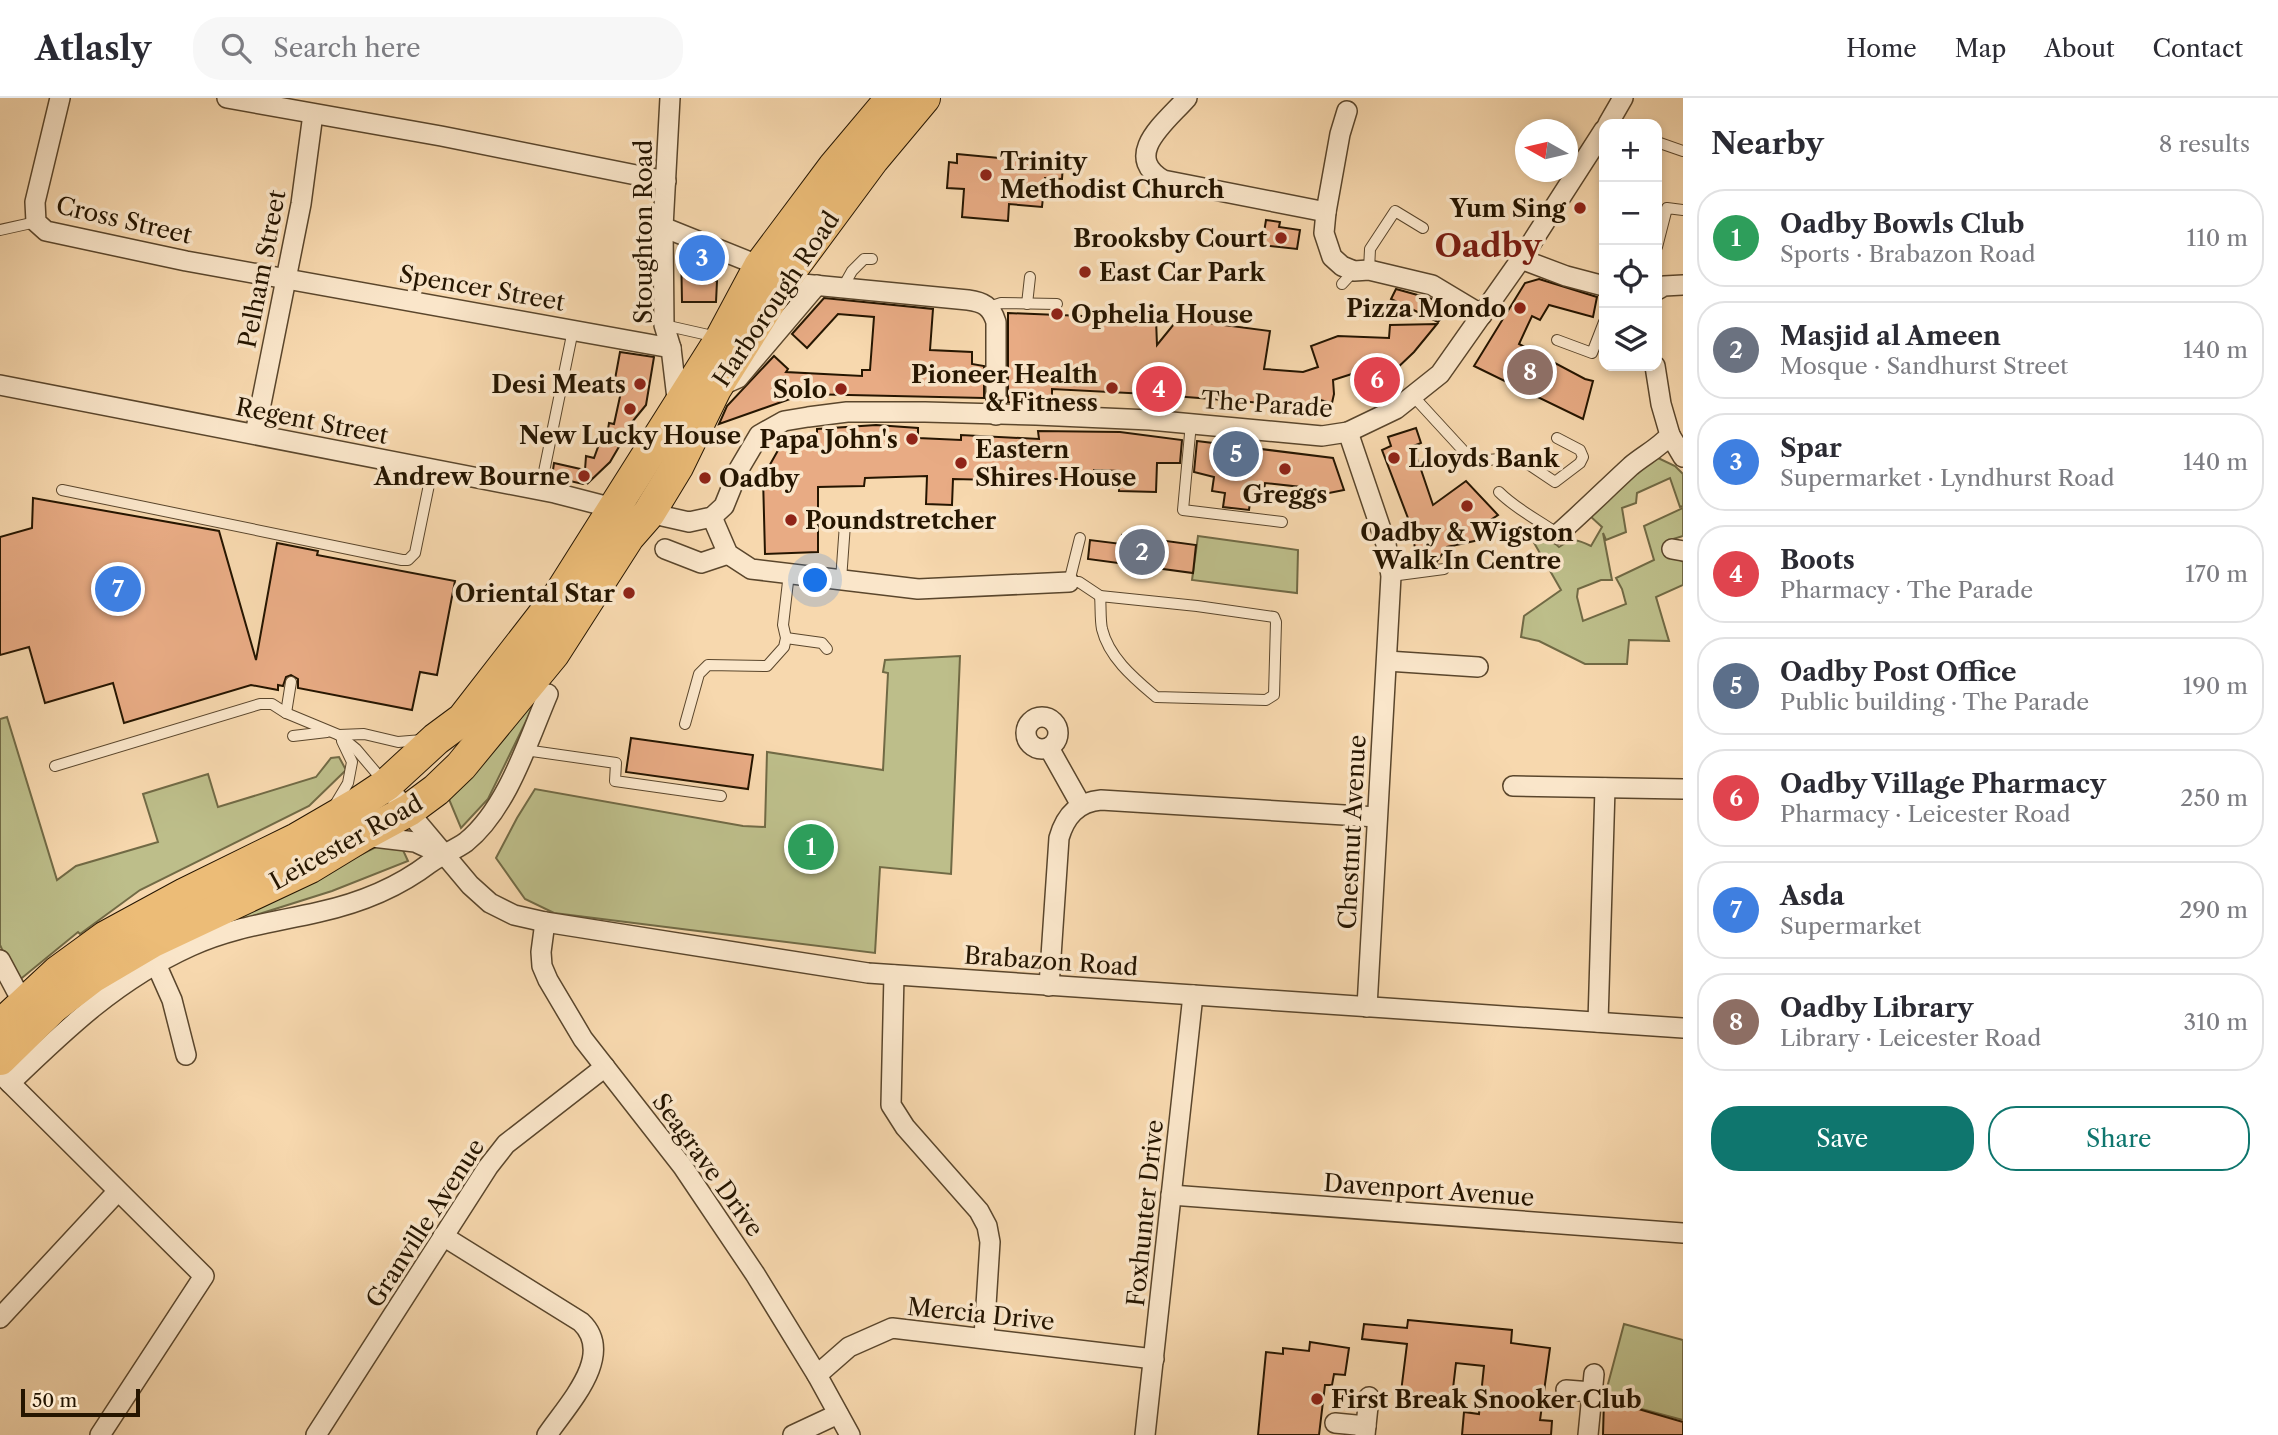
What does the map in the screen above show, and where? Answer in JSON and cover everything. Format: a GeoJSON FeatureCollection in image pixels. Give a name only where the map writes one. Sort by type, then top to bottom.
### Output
{"type":"FeatureCollection","features":[{"type":"Feature","properties":{"kind":"highway","name":"Harborough Road"},"geometry":{"type":"LineString","coordinates":[[649,513],[677,467],[771,274],[834,167],[892,98]]}},
{"type":"Feature","properties":{"kind":"highway","name":"Harborough Road"},"geometry":{"type":"LineString","coordinates":[[613,508],[721,339],[771,274],[923,98]]}},
{"type":"Feature","properties":{"kind":"highway"},"geometry":{"type":"LineString","coordinates":[[613,508],[640,498],[698,397],[715,389]]}},
{"type":"Feature","properties":{"kind":"highway"},"geometry":{"type":"LineString","coordinates":[[613,508],[649,513]]}},
{"type":"Feature","properties":{"kind":"highway","name":"Leicester Road"},"geometry":{"type":"LineString","coordinates":[[0,1026],[58,972],[106,937],[185,894],[297,839],[386,785],[436,739],[463,719],[560,594],[613,508]]}},
{"type":"Feature","properties":{"kind":"highway"},"geometry":{"type":"LineString","coordinates":[[463,719],[510,679],[543,645],[573,600],[606,542],[622,522],[649,513]]}},
{"type":"Feature","properties":{"kind":"highway","name":"Leicester Road"},"geometry":{"type":"LineString","coordinates":[[4,1072],[53,1007],[92,976],[153,941],[310,867],[410,810],[436,790],[461,766],[553,654],[628,537],[649,513]]}},
{"type":"Feature","properties":{"kind":"highway"},"geometry":{"type":"LineString","coordinates":[[386,785],[410,785],[427,775],[472,735],[553,654]]}},
{"type":"Feature","properties":{"kind":"highway"},"geometry":{"type":"LineString","coordinates":[[185,894],[300,858],[387,806],[410,810]]}},
{"type":"Feature","properties":{"kind":"street","name":"Cross Street"},"geometry":{"type":"LineString","coordinates":[[60,98],[35,202],[36,222],[46,231],[186,261],[285,278]]}},
{"type":"Feature","properties":{"kind":"street"},"geometry":{"type":"LineString","coordinates":[[227,98],[441,136],[666,181]]}},
{"type":"Feature","properties":{"kind":"street","name":"Stoughton Road"},"geometry":{"type":"LineString","coordinates":[[670,98],[663,227],[664,324],[671,348],[678,408]]}},
{"type":"Feature","properties":{"kind":"street"},"geometry":{"type":"LineString","coordinates":[[1187,98],[1149,141],[1145,153],[1147,165],[1154,175],[1163,180],[1326,212]]}},
{"type":"Feature","properties":{"kind":"street"},"geometry":{"type":"LineString","coordinates":[[1613,119],[1623,98]]}},
{"type":"Feature","properties":{"kind":"street"},"geometry":{"type":"LineString","coordinates":[[1347,111],[1339,134],[1326,212],[1324,233],[1332,257],[1355,275],[1433,285],[1482,315]]}},
{"type":"Feature","properties":{"kind":"street","name":"Pelham Street"},"geometry":{"type":"LineString","coordinates":[[255,434],[301,204],[313,114]]}},
{"type":"Feature","properties":{"kind":"street"},"geometry":{"type":"LineString","coordinates":[[1348,432],[1396,409],[1440,374],[1599,142]]}},
{"type":"Feature","properties":{"kind":"street"},"geometry":{"type":"LineString","coordinates":[[663,227],[771,274],[817,285],[987,306],[996,322],[996,415]]}},
{"type":"Feature","properties":{"kind":"street"},"geometry":{"type":"LineString","coordinates":[[1521,259],[1599,285]]}},
{"type":"Feature","properties":{"kind":"street","name":"Spencer Street"},"geometry":{"type":"LineString","coordinates":[[285,278],[671,348]]}},
{"type":"Feature","properties":{"kind":"street"},"geometry":{"type":"LineString","coordinates":[[715,389],[738,378],[817,285]]}},
{"type":"Feature","properties":{"kind":"street"},"geometry":{"type":"LineString","coordinates":[[1662,287],[1683,285]]}},
{"type":"Feature","properties":{"kind":"street"},"geometry":{"type":"LineString","coordinates":[[1656,371],[1670,435],[1683,457]]}},
{"type":"Feature","properties":{"kind":"street","name":"Regent Street"},"geometry":{"type":"LineString","coordinates":[[0,385],[540,491],[613,508]]}},
{"type":"Feature","properties":{"kind":"street","name":"The Parade"},"geometry":{"type":"LineString","coordinates":[[712,517],[724,506],[739,469],[758,435],[785,421],[847,412],[925,412],[1191,423],[1322,436],[1348,432]]}},
{"type":"Feature","properties":{"kind":"street","name":"Chestnut Avenue"},"geometry":{"type":"LineString","coordinates":[[1348,432],[1386,544],[1391,576],[1367,1007]]}},
{"type":"Feature","properties":{"kind":"street"},"geometry":{"type":"LineString","coordinates":[[1558,534],[1603,495],[1634,463],[1661,446],[1670,435]]}},
{"type":"Feature","properties":{"kind":"street"},"geometry":{"type":"LineString","coordinates":[[649,513],[689,522],[712,517],[729,554],[751,569],[918,589],[1069,582]]}},
{"type":"Feature","properties":{"kind":"street"},"geometry":{"type":"LineString","coordinates":[[665,549],[701,563],[729,554]]}},
{"type":"Feature","properties":{"kind":"street"},"geometry":{"type":"LineString","coordinates":[[1387,661],[1478,667]]}},
{"type":"Feature","properties":{"kind":"street"},"geometry":{"type":"LineString","coordinates":[[100,1435],[204,1276],[117,1192],[4,1072],[109,993],[192,945],[229,931],[362,901],[397,886],[468,840],[487,819],[511,779],[548,694]]}},
{"type":"Feature","properties":{"kind":"street"},"geometry":{"type":"LineString","coordinates":[[1049,748],[1081,805]]}},
{"type":"Feature","properties":{"kind":"street","name":"Brabazon Road"},"geometry":{"type":"LineString","coordinates":[[386,785],[410,810],[470,885],[490,903],[514,915],[545,922],[894,975],[1683,1028]]}},
{"type":"Feature","properties":{"kind":"street"},"geometry":{"type":"LineString","coordinates":[[1513,786],[1683,789]]}},
{"type":"Feature","properties":{"kind":"street"},"geometry":{"type":"LineString","coordinates":[[1598,1022],[1605,788]]}},
{"type":"Feature","properties":{"kind":"street"},"geometry":{"type":"LineString","coordinates":[[1049,986],[1059,838],[1063,823],[1081,805],[1101,800],[1377,817]]}},
{"type":"Feature","properties":{"kind":"street","name":"Brabazon Road"},"geometry":{"type":"LineString","coordinates":[[361,836],[415,842],[444,855]]}},
{"type":"Feature","properties":{"kind":"street","name":"Seagrave Drive"},"geometry":{"type":"LineString","coordinates":[[545,922],[542,966],[583,1039],[684,1167],[755,1274],[850,1435]]}},
{"type":"Feature","properties":{"kind":"street"},"geometry":{"type":"LineString","coordinates":[[0,960],[26,1001]]}},
{"type":"Feature","properties":{"kind":"street"},"geometry":{"type":"LineString","coordinates":[[156,964],[172,1000],[186,1055]]}},
{"type":"Feature","properties":{"kind":"street"},"geometry":{"type":"LineString","coordinates":[[894,975],[891,1105],[905,1128],[979,1211],[987,1226],[990,1242],[984,1338]]}},
{"type":"Feature","properties":{"kind":"street","name":"Foxhunter Drive"},"geometry":{"type":"LineString","coordinates":[[1145,1435],[1193,995]]}},
{"type":"Feature","properties":{"kind":"street","name":"Granville Avenue"},"geometry":{"type":"LineString","coordinates":[[316,1435],[488,1167],[506,1144],[605,1067]]}},
{"type":"Feature","properties":{"kind":"street"},"geometry":{"type":"LineString","coordinates":[[0,1318],[117,1192]]}},
{"type":"Feature","properties":{"kind":"street","name":"Davenport Avenue"},"geometry":{"type":"LineString","coordinates":[[1171,1195],[1683,1233]]}},
{"type":"Feature","properties":{"kind":"street"},"geometry":{"type":"LineString","coordinates":[[443,1236],[590,1330],[594,1354],[590,1370],[548,1435]]}},
{"type":"Feature","properties":{"kind":"street","name":"Mercia Drive"},"geometry":{"type":"LineString","coordinates":[[817,1375],[849,1347],[892,1328],[1154,1359]]}},
{"type":"Feature","properties":{"kind":"street"},"geometry":{"type":"LineString","coordinates":[[1566,1390],[1593,1383],[1588,1435]]}},
{"type":"Feature","properties":{"kind":"street"},"geometry":{"type":"LineString","coordinates":[[1335,1423],[1365,1430],[1370,1397]]}},
{"type":"Feature","properties":{"kind":"street"},"geometry":{"type":"LineString","coordinates":[[793,1435],[838,1414]]}},
{"type":"Feature","properties":{"kind":"lane"},"geometry":{"type":"LineString","coordinates":[[1662,144],[1683,151]]}},
{"type":"Feature","properties":{"kind":"lane"},"geometry":{"type":"LineString","coordinates":[[1658,245],[1667,208],[1683,210]]}},
{"type":"Feature","properties":{"kind":"lane"},"geometry":{"type":"LineString","coordinates":[[1355,275],[1395,211],[1423,228]]}},
{"type":"Feature","properties":{"kind":"lane"},"geometry":{"type":"LineString","coordinates":[[0,230],[36,222]]}},
{"type":"Feature","properties":{"kind":"lane"},"geometry":{"type":"LineString","coordinates":[[843,287],[853,270],[864,259],[872,259]]}},
{"type":"Feature","properties":{"kind":"lane"},"geometry":{"type":"LineString","coordinates":[[1027,304],[1030,277]]}},
{"type":"Feature","properties":{"kind":"lane"},"geometry":{"type":"LineString","coordinates":[[987,306],[1001,303],[1056,304]]}},
{"type":"Feature","properties":{"kind":"lane"},"geometry":{"type":"LineString","coordinates":[[664,324],[721,339]]}},
{"type":"Feature","properties":{"kind":"lane"},"geometry":{"type":"LineString","coordinates":[[540,491],[573,330]]}},
{"type":"Feature","properties":{"kind":"lane"},"geometry":{"type":"LineString","coordinates":[[1557,340],[1592,353],[1599,335]]}},
{"type":"Feature","properties":{"kind":"lane"},"geometry":{"type":"LineString","coordinates":[[1414,397],[1476,461],[1511,458],[1522,460],[1555,482],[1580,463],[1583,457],[1580,450],[1557,438]]}},
{"type":"Feature","properties":{"kind":"lane"},"geometry":{"type":"LineString","coordinates":[[1191,423],[1183,510],[1282,522]]}},
{"type":"Feature","properties":{"kind":"lane"},"geometry":{"type":"LineString","coordinates":[[62,491],[408,560],[415,553],[432,470]]}},
{"type":"Feature","properties":{"kind":"lane"},"geometry":{"type":"LineString","coordinates":[[1499,492],[1521,512],[1530,514],[1558,534]]}},
{"type":"Feature","properties":{"kind":"lane"},"geometry":{"type":"LineString","coordinates":[[841,580],[845,524],[895,524]]}},
{"type":"Feature","properties":{"kind":"lane"},"geometry":{"type":"LineString","coordinates":[[1080,538],[1069,582],[1079,582],[1100,596],[1274,617],[1274,695],[1266,700],[1156,697],[1118,661],[1109,647],[1102,628],[1100,596]]}},
{"type":"Feature","properties":{"kind":"lane"},"geometry":{"type":"LineString","coordinates":[[1391,576],[1444,569]]}},
{"type":"Feature","properties":{"kind":"lane"},"geometry":{"type":"LineString","coordinates":[[685,724],[703,668],[708,665],[767,666],[784,647],[786,638],[783,625],[789,573]]}},
{"type":"Feature","properties":{"kind":"lane"},"geometry":{"type":"LineString","coordinates":[[786,638],[822,643],[827,649]]}},
{"type":"Feature","properties":{"kind":"lane"},"geometry":{"type":"LineString","coordinates":[[285,713],[292,682]]}},
{"type":"Feature","properties":{"kind":"lane"},"geometry":{"type":"LineString","coordinates":[[55,766],[260,704],[272,704],[285,713],[335,733],[356,749],[386,785]]}},
{"type":"Feature","properties":{"kind":"lane"},"geometry":{"type":"LineString","coordinates":[[297,839],[340,799],[348,783],[352,762],[335,733]]}},
{"type":"Feature","properties":{"kind":"lane"},"geometry":{"type":"LineString","coordinates":[[293,736],[335,733],[364,734],[398,742],[436,739]]}},
{"type":"Feature","properties":{"kind":"lane"},"geometry":{"type":"LineString","coordinates":[[525,750],[616,763],[615,781],[721,796]]}},
{"type":"Feature","properties":{"kind":"green space"},"geometry":{"type":"Polygon","coordinates":[[[1656,457],[1675,466],[1683,474],[1683,506],[1680,507],[1670,478],[1637,493],[1636,503],[1622,508],[1626,532],[1606,540],[1603,533],[1612,580],[1601,580],[1578,589],[1577,597],[1583,621],[1626,604],[1616,578],[1654,560],[1644,526],[1683,508],[1683,536],[1667,541],[1672,554],[1683,562],[1683,585],[1656,597],[1669,641],[1629,640],[1627,664],[1585,664],[1539,641],[1521,637],[1524,616],[1561,590],[1533,541],[1543,533],[1559,547],[1575,540],[1591,546],[1602,527],[1590,516],[1622,480],[1656,457]]]}},
{"type":"Feature","properties":{"kind":"green space"},"geometry":{"type":"Polygon","coordinates":[[[1198,536],[1298,550],[1297,593],[1192,580],[1198,536]]]}},
{"type":"Feature","properties":{"kind":"green space"},"geometry":{"type":"Polygon","coordinates":[[[960,656],[951,874],[880,867],[875,953],[554,913],[525,899],[496,858],[535,789],[743,826],[765,827],[767,752],[883,770],[888,673],[883,672],[885,660],[960,656]]]}},
{"type":"Feature","properties":{"kind":"green space"},"geometry":{"type":"Polygon","coordinates":[[[527,704],[534,705],[488,799],[461,828],[448,797],[527,704]]]}},
{"type":"Feature","properties":{"kind":"green space"},"geometry":{"type":"Polygon","coordinates":[[[7,717],[57,880],[76,866],[158,842],[143,794],[208,774],[218,807],[316,777],[331,758],[339,757],[346,770],[309,806],[140,890],[80,934],[78,932],[17,982],[0,945],[0,719],[7,717]]]}},
{"type":"Feature","properties":{"kind":"green space"},"geometry":{"type":"Polygon","coordinates":[[[378,846],[402,848],[408,861],[332,891],[240,920],[239,916],[378,846]]]}},
{"type":"Feature","properties":{"kind":"green space"},"geometry":{"type":"Polygon","coordinates":[[[1624,1324],[1683,1340],[1683,1420],[1604,1399],[1624,1324]]]}},
{"type":"Feature","properties":{"kind":"building"},"geometry":{"type":"Polygon","coordinates":[[[957,154],[1063,164],[1062,179],[1045,178],[1042,207],[1009,204],[1008,221],[962,217],[964,189],[947,188],[949,162],[957,163],[957,154]]]}},
{"type":"Feature","properties":{"kind":"building","name":"Brooksby Court"},"geometry":{"type":"Polygon","coordinates":[[[1266,220],[1280,222],[1279,227],[1300,230],[1297,249],[1262,245],[1266,220]]]}},
{"type":"Feature","properties":{"kind":"building"},"geometry":{"type":"Polygon","coordinates":[[[681,247],[713,260],[711,280],[717,281],[716,302],[682,302],[681,247]]]}},
{"type":"Feature","properties":{"kind":"building"},"geometry":{"type":"Polygon","coordinates":[[[1539,279],[1597,297],[1593,317],[1549,305],[1540,320],[1532,316],[1519,344],[1593,381],[1583,419],[1474,366],[1525,283],[1539,279]]]}},
{"type":"Feature","properties":{"kind":"building"},"geometry":{"type":"Polygon","coordinates":[[[1396,289],[1432,299],[1444,307],[1444,315],[1438,322],[1391,299],[1396,289]]]}},
{"type":"Feature","properties":{"kind":"building"},"geometry":{"type":"Polygon","coordinates":[[[824,298],[933,309],[930,350],[972,352],[972,364],[984,366],[984,398],[804,394],[719,424],[727,406],[774,356],[788,369],[786,372],[862,376],[862,370],[870,370],[874,317],[838,314],[807,348],[792,334],[824,298]]]}},
{"type":"Feature","properties":{"kind":"building"},"geometry":{"type":"Polygon","coordinates":[[[1008,313],[1156,319],[1157,345],[1178,319],[1270,331],[1264,369],[1303,372],[1318,367],[1311,346],[1338,336],[1389,338],[1390,325],[1437,324],[1414,352],[1370,389],[1361,383],[1355,373],[1333,380],[1332,403],[1312,398],[1315,407],[1052,389],[1052,403],[1008,402],[1008,313]]]}},
{"type":"Feature","properties":{"kind":"building"},"geometry":{"type":"Polygon","coordinates":[[[620,352],[654,357],[646,405],[628,427],[630,428],[610,462],[587,484],[589,480],[583,484],[552,477],[554,463],[585,470],[586,456],[594,458],[602,436],[607,436],[609,423],[614,424],[621,392],[613,390],[620,352]]]}},
{"type":"Feature","properties":{"kind":"building"},"geometry":{"type":"Polygon","coordinates":[[[876,425],[918,428],[918,438],[961,440],[961,435],[1039,439],[1038,431],[1120,432],[1182,440],[1180,463],[1157,463],[1156,492],[1119,491],[1120,471],[1094,470],[1094,479],[994,474],[994,480],[953,479],[952,505],[926,504],[927,476],[865,478],[864,486],[818,487],[818,552],[765,554],[763,477],[781,445],[817,443],[817,429],[876,425]]]}},
{"type":"Feature","properties":{"kind":"building"},"geometry":{"type":"Polygon","coordinates":[[[1416,428],[1421,443],[1413,446],[1433,505],[1466,481],[1498,515],[1483,525],[1490,532],[1479,540],[1447,547],[1436,563],[1418,565],[1411,526],[1382,450],[1391,446],[1388,437],[1416,428]]]}},
{"type":"Feature","properties":{"kind":"building"},"geometry":{"type":"Polygon","coordinates":[[[1197,441],[1333,458],[1344,490],[1299,499],[1301,487],[1265,483],[1263,498],[1251,496],[1249,510],[1223,507],[1225,493],[1212,491],[1214,477],[1194,472],[1197,441]]]}},
{"type":"Feature","properties":{"kind":"building"},"geometry":{"type":"Polygon","coordinates":[[[33,498],[219,531],[256,660],[277,543],[318,551],[317,555],[455,581],[437,675],[420,672],[412,710],[298,688],[298,679],[291,675],[286,677],[283,686],[278,685],[278,690],[251,685],[124,723],[113,683],[45,703],[29,647],[0,655],[0,537],[32,528],[33,498]]]}},
{"type":"Feature","properties":{"kind":"building"},"geometry":{"type":"Polygon","coordinates":[[[1122,535],[1196,545],[1193,573],[1088,559],[1090,540],[1121,544],[1122,535]]]}},
{"type":"Feature","properties":{"kind":"building"},"geometry":{"type":"Polygon","coordinates":[[[631,738],[753,755],[748,789],[626,772],[631,738]]]}},
{"type":"Feature","properties":{"kind":"building"},"geometry":{"type":"Polygon","coordinates":[[[1408,1320],[1512,1330],[1511,1343],[1550,1348],[1540,1420],[1552,1421],[1551,1435],[1462,1435],[1464,1412],[1479,1414],[1484,1366],[1456,1363],[1452,1397],[1401,1392],[1407,1344],[1362,1339],[1364,1324],[1407,1328],[1408,1320]]]}},
{"type":"Feature","properties":{"kind":"building"},"geometry":{"type":"Polygon","coordinates":[[[1310,1342],[1349,1348],[1345,1375],[1334,1374],[1332,1385],[1325,1385],[1319,1435],[1258,1435],[1266,1352],[1283,1354],[1283,1348],[1309,1351],[1310,1342]]]}},
{"type":"Feature","properties":{"kind":"building"},"geometry":{"type":"Polygon","coordinates":[[[1604,1399],[1683,1422],[1683,1435],[1603,1435],[1604,1399]]]}},
{"type":"Feature","properties":{"kind":"place","name":"Trinity Methodist Church"},"geometry":{"type":"Point","coordinates":[986,175]}},
{"type":"Feature","properties":{"kind":"place","name":"Yum Sing"},"geometry":{"type":"Point","coordinates":[1580,208]}},
{"type":"Feature","properties":{"kind":"place","name":"Brooksby Court"},"geometry":{"type":"Point","coordinates":[1281,238]}},
{"type":"Feature","properties":{"kind":"place","name":"Spar"},"geometry":{"type":"Point","coordinates":[702,258]}},
{"type":"Feature","properties":{"kind":"place","name":"East Car Park"},"geometry":{"type":"Point","coordinates":[1085,272]}},
{"type":"Feature","properties":{"kind":"place","name":"Pizza Mondo"},"geometry":{"type":"Point","coordinates":[1520,308]}},
{"type":"Feature","properties":{"kind":"place","name":"Ophelia House"},"geometry":{"type":"Point","coordinates":[1057,314]}},
{"type":"Feature","properties":{"kind":"place","name":"Oadby Library"},"geometry":{"type":"Point","coordinates":[1530,372]}},
{"type":"Feature","properties":{"kind":"place","name":"Oadby Village Pharmacy"},"geometry":{"type":"Point","coordinates":[1377,380]}},
{"type":"Feature","properties":{"kind":"place","name":"Desi Meats"},"geometry":{"type":"Point","coordinates":[640,384]}},
{"type":"Feature","properties":{"kind":"place","name":"Pioneer Health & Fitness"},"geometry":{"type":"Point","coordinates":[1112,388]}},
{"type":"Feature","properties":{"kind":"place","name":"Solo"},"geometry":{"type":"Point","coordinates":[841,389]}},
{"type":"Feature","properties":{"kind":"place","name":"Boots"},"geometry":{"type":"Point","coordinates":[1159,389]}},
{"type":"Feature","properties":{"kind":"place","name":"New Lucky House"},"geometry":{"type":"Point","coordinates":[630,409]}},
{"type":"Feature","properties":{"kind":"place","name":"Papa John's"},"geometry":{"type":"Point","coordinates":[912,439]}},
{"type":"Feature","properties":{"kind":"place","name":"Oadby Post Office"},"geometry":{"type":"Point","coordinates":[1236,454]}},
{"type":"Feature","properties":{"kind":"place","name":"Lloyds Bank"},"geometry":{"type":"Point","coordinates":[1394,458]}},
{"type":"Feature","properties":{"kind":"place","name":"Eastern Shires House"},"geometry":{"type":"Point","coordinates":[961,463]}},
{"type":"Feature","properties":{"kind":"place","name":"Greggs"},"geometry":{"type":"Point","coordinates":[1285,469]}},
{"type":"Feature","properties":{"kind":"place","name":"Andrew Bourne"},"geometry":{"type":"Point","coordinates":[584,476]}},
{"type":"Feature","properties":{"kind":"place","name":"Oadby"},"geometry":{"type":"Point","coordinates":[705,478]}},
{"type":"Feature","properties":{"kind":"place","name":"Oadby & Wigston Walk In Centre"},"geometry":{"type":"Point","coordinates":[1467,506]}},
{"type":"Feature","properties":{"kind":"place","name":"Poundstretcher"},"geometry":{"type":"Point","coordinates":[791,520]}},
{"type":"Feature","properties":{"kind":"place","name":"Masjid al Ameen"},"geometry":{"type":"Point","coordinates":[1142,552]}},
{"type":"Feature","properties":{"kind":"place","name":"Asda"},"geometry":{"type":"Point","coordinates":[118,589]}},
{"type":"Feature","properties":{"kind":"place","name":"Oriental Star"},"geometry":{"type":"Point","coordinates":[629,593]}},
{"type":"Feature","properties":{"kind":"place","name":"Oadby Bowls Club"},"geometry":{"type":"Point","coordinates":[811,847]}},
{"type":"Feature","properties":{"kind":"place","name":"First Break Snooker Club"},"geometry":{"type":"Point","coordinates":[1317,1399]}},
{"type":"Feature","properties":{"kind":"district","name":"Oadby"},"geometry":{"type":"Point","coordinates":[1488,245]}}]}
